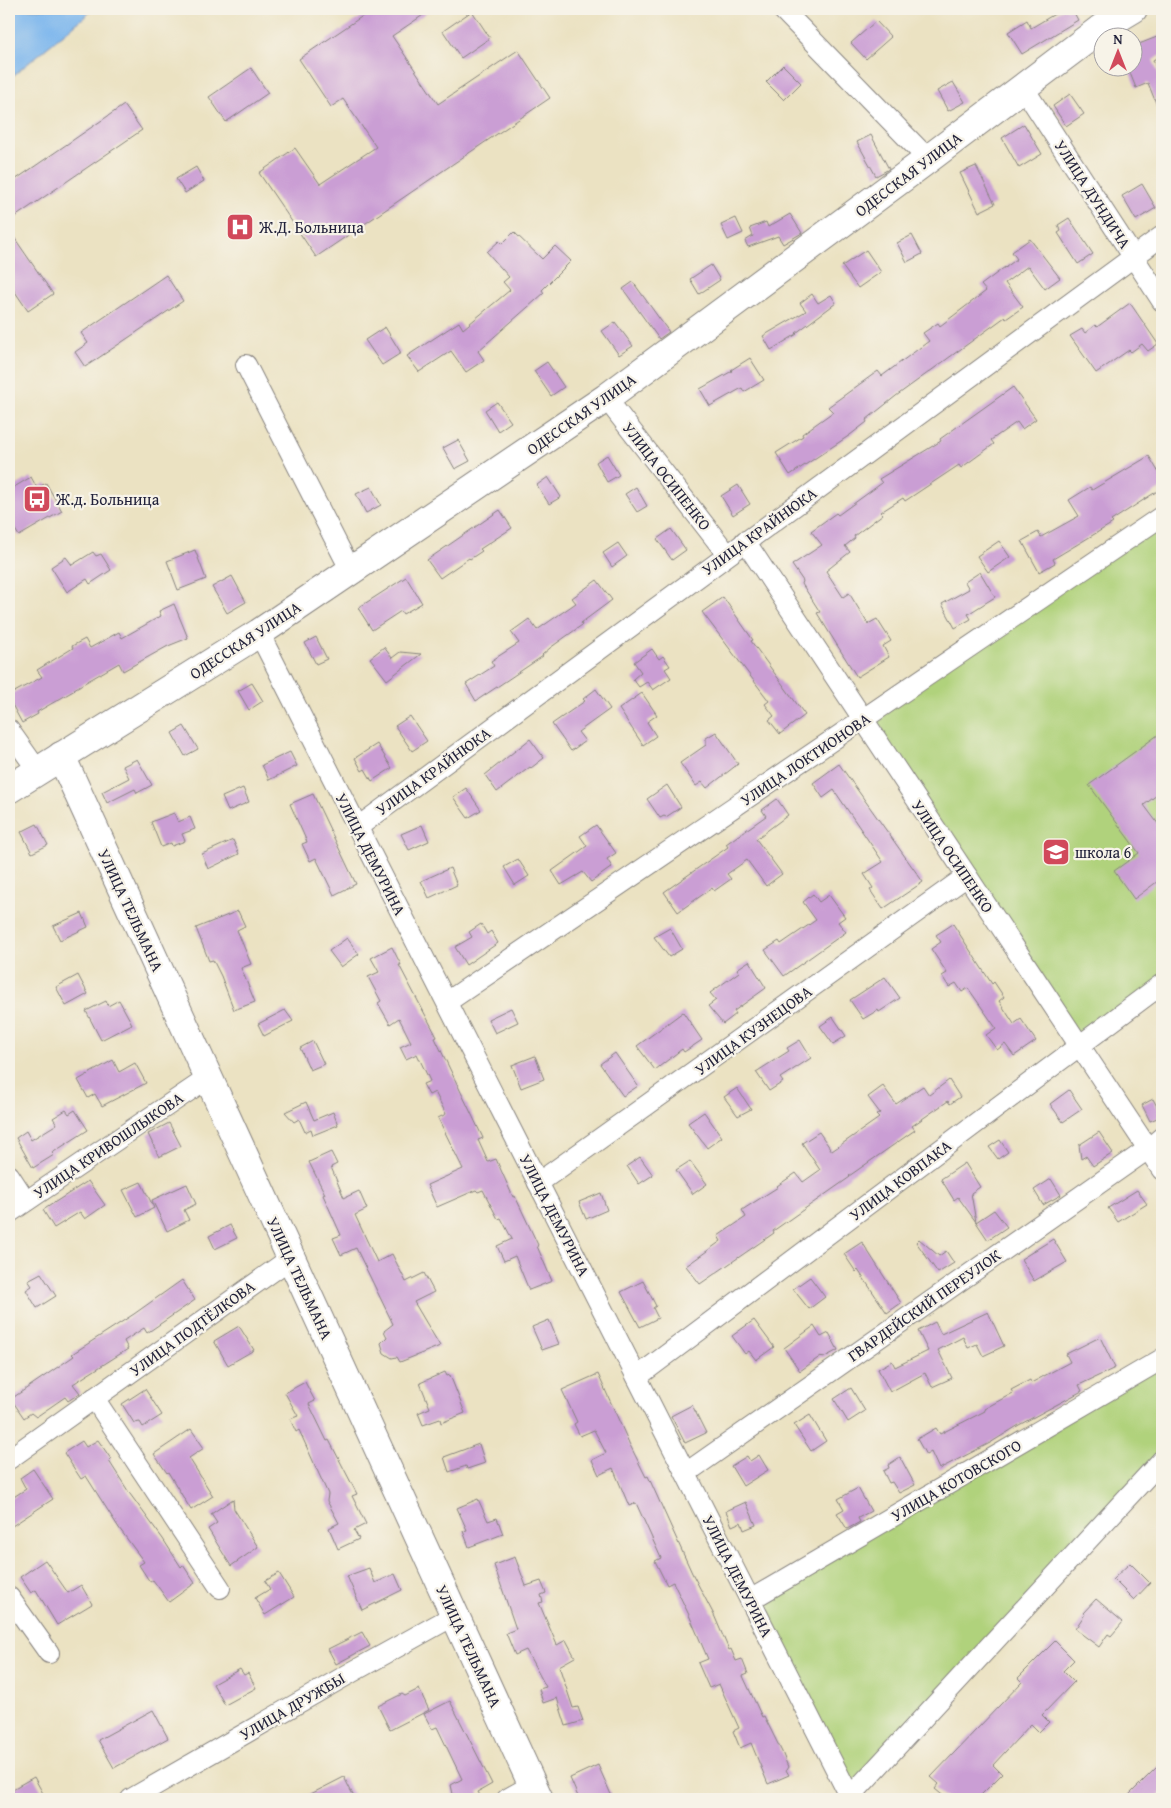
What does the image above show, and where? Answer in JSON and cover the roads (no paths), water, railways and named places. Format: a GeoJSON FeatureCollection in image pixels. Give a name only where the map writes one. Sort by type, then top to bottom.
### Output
{"type":"FeatureCollection","features":[{"type":"Feature","properties":{"kind":"main road","name":"ОДЕССКАЯ УЛИЦА"},"geometry":{"type":"LineString","coordinates":[[9,789],[259,633],[606,398],[928,160],[1103,27],[1132,9]]}},
{"type":"Feature","properties":{"kind":"main road","name":"УЛИЦА ТЕЛЬМАНА"},"geometry":{"type":"LineString","coordinates":[[61,756],[536,1792]]}},
{"type":"Feature","properties":{"kind":"street"},"geometry":{"type":"LineString","coordinates":[[782,9],[928,160]]}},
{"type":"Feature","properties":{"kind":"street","name":"УЛИЦА ДУНДИЧА"},"geometry":{"type":"LineString","coordinates":[[1023,87],[1162,301]]}},
{"type":"Feature","properties":{"kind":"street","name":"УЛИЦА КРАЙНЮКА"},"geometry":{"type":"LineString","coordinates":[[358,827],[1162,236]]}},
{"type":"Feature","properties":{"kind":"street"},"geometry":{"type":"LineString","coordinates":[[246,365],[351,571]]}},
{"type":"Feature","properties":{"kind":"street","name":"УЛИЦА ОСИПЕНКО"},"geometry":{"type":"LineString","coordinates":[[606,398],[727,554]]}},
{"type":"Feature","properties":{"kind":"street","name":"УЛИЦА ЛОКТИОНОВА"},"geometry":{"type":"LineString","coordinates":[[447,1002],[1162,516]]}},
{"type":"Feature","properties":{"kind":"street","name":"УЛИЦА ОСИПЕНКО"},"geometry":{"type":"LineString","coordinates":[[745,541],[1079,1046],[1155,1143],[1162,1170]]}},
{"type":"Feature","properties":{"kind":"street","name":"УЛИЦА ДЕМУРИНА"},"geometry":{"type":"LineString","coordinates":[[259,633],[849,1798]]}},
{"type":"Feature","properties":{"kind":"street"},"geometry":{"type":"LineString","coordinates":[[9,730],[38,771]]}},
{"type":"Feature","properties":{"kind":"street","name":"УЛИЦА КУЗНЕЦОВА"},"geometry":{"type":"LineString","coordinates":[[538,1183],[967,876]]}},
{"type":"Feature","properties":{"kind":"street","name":"УЛИЦА КОВПАКА"},"geometry":{"type":"LineString","coordinates":[[637,1377],[1162,984]]}},
{"type":"Feature","properties":{"kind":"street","name":"УЛИЦА КРИВОШЛЫКОВА"},"geometry":{"type":"LineString","coordinates":[[9,1213],[208,1078]]}},
{"type":"Feature","properties":{"kind":"street","name":"ГВАРДЕЙСКИЙ ПЕРЕУЛОК"},"geometry":{"type":"LineString","coordinates":[[686,1473],[1155,1143]]}},
{"type":"Feature","properties":{"kind":"street"},"geometry":{"type":"LineString","coordinates":[[9,1175],[26,1201]]}},
{"type":"Feature","properties":{"kind":"street","name":"УЛИЦА ПОДТЁЛКОВА"},"geometry":{"type":"LineString","coordinates":[[9,1459],[291,1258]]}},
{"type":"Feature","properties":{"kind":"street","name":"УЛИЦА КОТОВСКОГО"},"geometry":{"type":"LineString","coordinates":[[750,1600],[1162,1359]]}},
{"type":"Feature","properties":{"kind":"street"},"geometry":{"type":"LineString","coordinates":[[94,1398],[220,1588]]}},
{"type":"Feature","properties":{"kind":"street"},"geometry":{"type":"LineString","coordinates":[[849,1798],[1162,1460]]}},
{"type":"Feature","properties":{"kind":"street"},"geometry":{"type":"LineString","coordinates":[[9,1597],[49,1653]]}},
{"type":"Feature","properties":{"kind":"street","name":"УЛИЦА ДРУЖБЫ"},"geometry":{"type":"LineString","coordinates":[[131,1799],[160,1792],[354,1671],[455,1615]]}},
{"type":"Feature","properties":{"kind":"street"},"geometry":{"type":"LineString","coordinates":[[507,1799],[536,1792]]}},
{"type":"Feature","properties":{"kind":"water"},"geometry":{"type":"Polygon","coordinates":[[[9,9],[94,9],[9,79],[9,9]]]}},
{"type":"Feature","properties":{"kind":"place","name":"Ж.Д. Больница"},"geometry":{"type":"Point","coordinates":[240,227]}},
{"type":"Feature","properties":{"kind":"place","name":"Ж.д. Больница"},"geometry":{"type":"Point","coordinates":[37,499]}},
{"type":"Feature","properties":{"kind":"place","name":"школа 6"},"geometry":{"type":"Point","coordinates":[1056,852]}}]}
